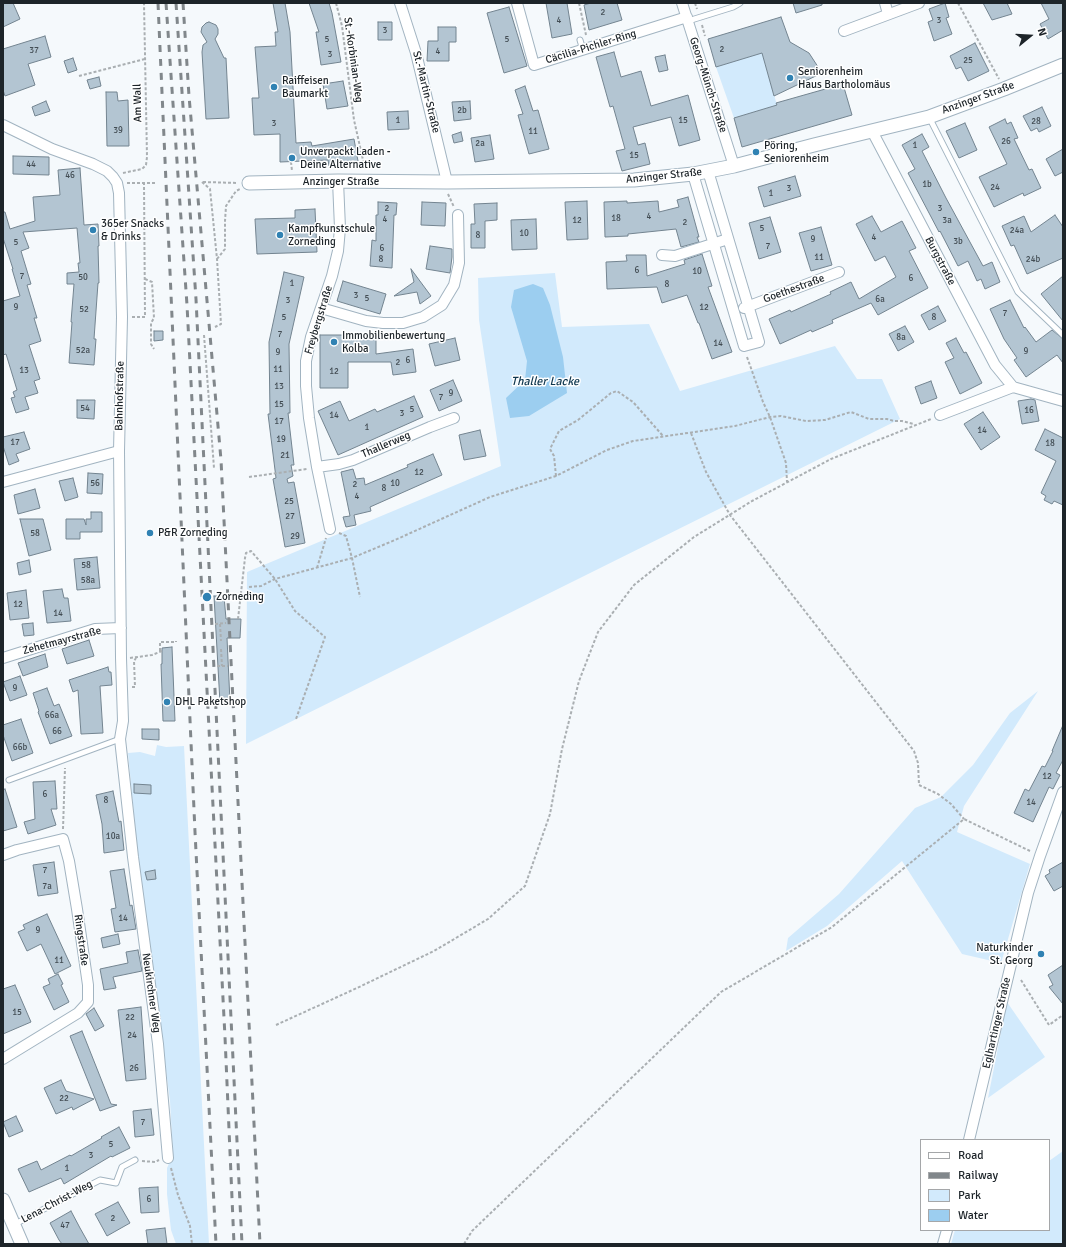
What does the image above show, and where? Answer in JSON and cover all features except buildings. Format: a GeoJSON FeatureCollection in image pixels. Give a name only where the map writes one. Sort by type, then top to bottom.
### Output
{"type":"FeatureCollection","features":[{"type":"Feature","properties":{"kind":"street","name":"St.-Martin-Straße"},"geometry":{"type":"LineString","coordinates":[[400,3],[416,53],[447,187]]}},
{"type":"Feature","properties":{"kind":"street","name":"Cäcilia-Pichler-Ring"},"geometry":{"type":"LineString","coordinates":[[517,3],[534,65],[584,46],[688,19]]}},
{"type":"Feature","properties":{"kind":"street","name":"Georg-Münch-Straße"},"geometry":{"type":"LineString","coordinates":[[682,3],[734,166]]}},
{"type":"Feature","properties":{"kind":"street"},"geometry":{"type":"LineString","coordinates":[[885,3],[888,14]]}},
{"type":"Feature","properties":{"kind":"street"},"geometry":{"type":"LineString","coordinates":[[844,31],[919,3]]}},
{"type":"Feature","properties":{"kind":"street","name":"Anzinger Straße"},"geometry":{"type":"LineString","coordinates":[[249,184],[338,181],[447,187],[634,180],[693,174],[734,166],[814,144],[928,117],[971,102],[1063,65]]}},
{"type":"Feature","properties":{"kind":"street"},"geometry":{"type":"LineString","coordinates":[[3,125],[52,149],[93,164],[107,171],[121,183]]}},
{"type":"Feature","properties":{"kind":"street","name":"Burgstraße"},"geometry":{"type":"LineString","coordinates":[[872,131],[995,365],[1013,387]]}},
{"type":"Feature","properties":{"kind":"street","name":"Goethestraße"},"geometry":{"type":"LineString","coordinates":[[708,171],[759,342],[744,346]]}},
{"type":"Feature","properties":{"kind":"street"},"geometry":{"type":"LineString","coordinates":[[693,174],[744,346]]}},
{"type":"Feature","properties":{"kind":"street","name":"Freybergstraße"},"geometry":{"type":"LineString","coordinates":[[330,529],[316,467],[309,418],[306,386],[306,361],[311,337],[332,276],[338,250],[340,228],[338,181]]}},
{"type":"Feature","properties":{"kind":"street","name":"Bahnhofstraße"},"geometry":{"type":"LineString","coordinates":[[120,739],[123,721],[119,451],[122,317],[119,192],[121,183]]}},
{"type":"Feature","properties":{"kind":"street"},"geometry":{"type":"LineString","coordinates":[[321,308],[366,321],[403,323],[423,317],[442,305],[454,285],[459,263],[458,215]]}},
{"type":"Feature","properties":{"kind":"street"},"geometry":{"type":"LineString","coordinates":[[662,255],[675,256],[728,239]]}},
{"type":"Feature","properties":{"kind":"street","name":"Goethestraße"},"geometry":{"type":"LineString","coordinates":[[734,313],[748,306],[839,272]]}},
{"type":"Feature","properties":{"kind":"street"},"geometry":{"type":"LineString","coordinates":[[940,416],[1013,387],[1063,401]]}},
{"type":"Feature","properties":{"kind":"street","name":"Thallerweg"},"geometry":{"type":"LineString","coordinates":[[316,467],[330,466],[353,460],[454,418]]}},
{"type":"Feature","properties":{"kind":"street"},"geometry":{"type":"LineString","coordinates":[[3,482],[119,451]]}},
{"type":"Feature","properties":{"kind":"street","name":"Zehetmayrstraße"},"geometry":{"type":"LineString","coordinates":[[3,658],[95,629],[121,628]]}},
{"type":"Feature","properties":{"kind":"street","name":"Neukirchner Weg"},"geometry":{"type":"LineString","coordinates":[[120,739],[133,857],[158,1044],[168,1158]]}},
{"type":"Feature","properties":{"kind":"street","name":"Eglhartinger Straße"},"geometry":{"type":"LineString","coordinates":[[970,1139],[1028,893],[1063,792]]}},
{"type":"Feature","properties":{"kind":"street"},"geometry":{"type":"LineString","coordinates":[[3,856],[17,850],[63,839]]}},
{"type":"Feature","properties":{"kind":"street","name":"Ringstraße"},"geometry":{"type":"LineString","coordinates":[[3,1059],[78,1013],[88,1002],[88,985],[78,917],[69,861],[63,839]]}},
{"type":"Feature","properties":{"kind":"street"},"geometry":{"type":"LineString","coordinates":[[3,1200],[22,1244]]}},
{"type":"Feature","properties":{"kind":"street"},"geometry":{"type":"LineString","coordinates":[[943,1244],[947,1231]]}},
{"type":"Feature","properties":{"kind":"lane"},"geometry":{"type":"LineString","coordinates":[[688,19],[733,8],[740,3]]}},
{"type":"Feature","properties":{"kind":"lane"},"geometry":{"type":"LineString","coordinates":[[928,117],[1018,292],[1063,335]]}},
{"type":"Feature","properties":{"kind":"lane"},"geometry":{"type":"LineString","coordinates":[[9,780],[120,739]]}},
{"type":"Feature","properties":{"kind":"lane","name":"Lena-Christ-Weg"},"geometry":{"type":"LineString","coordinates":[[14,1225],[100,1180],[116,1183],[122,1167],[135,1160]]}},
{"type":"Feature","properties":{"kind":"path","name":"Am Wall"},"geometry":{"type":"LineString","coordinates":[[121,183],[120,175],[125,171],[142,169],[146,165],[144,3]]}},
{"type":"Feature","properties":{"kind":"path","name":"St.-Korbinian-Weg"},"geometry":{"type":"LineString","coordinates":[[336,3],[342,26],[354,120],[368,182]]}},
{"type":"Feature","properties":{"kind":"path"},"geometry":{"type":"LineString","coordinates":[[579,3],[584,46]]}},
{"type":"Feature","properties":{"kind":"path"},"geometry":{"type":"LineString","coordinates":[[958,3],[997,76]]}},
{"type":"Feature","properties":{"kind":"path"},"geometry":{"type":"LineString","coordinates":[[80,76],[145,60]]}},
{"type":"Feature","properties":{"kind":"path"},"geometry":{"type":"LineString","coordinates":[[121,183],[155,182]]}},
{"type":"Feature","properties":{"kind":"path"},"geometry":{"type":"LineString","coordinates":[[215,327],[222,324],[217,259],[210,190],[202,182],[230,182]]}},
{"type":"Feature","properties":{"kind":"path"},"geometry":{"type":"LineString","coordinates":[[144,183],[145,317]]}},
{"type":"Feature","properties":{"kind":"path"},"geometry":{"type":"LineString","coordinates":[[217,259],[225,249],[226,206],[236,191],[249,184]]}},
{"type":"Feature","properties":{"kind":"path"},"geometry":{"type":"LineString","coordinates":[[447,187],[458,215]]}},
{"type":"Feature","properties":{"kind":"path"},"geometry":{"type":"LineString","coordinates":[[145,279],[152,282],[154,318],[151,323],[151,344],[154,349]]}},
{"type":"Feature","properties":{"kind":"path"},"geometry":{"type":"LineString","coordinates":[[204,335],[214,468]]}},
{"type":"Feature","properties":{"kind":"path"},"geometry":{"type":"LineString","coordinates":[[744,346],[786,463],[787,482]]}},
{"type":"Feature","properties":{"kind":"path"},"geometry":{"type":"LineString","coordinates":[[556,476],[554,456],[550,448],[559,431],[578,420],[611,393],[617,391],[633,402],[663,436]]}},
{"type":"Feature","properties":{"kind":"path"},"geometry":{"type":"LineString","coordinates":[[249,587],[261,586],[275,579],[352,558],[490,497],[556,476],[607,450],[633,441],[735,426],[770,417],[781,416],[806,421],[825,420],[851,412],[869,419],[887,419],[914,424]]}},
{"type":"Feature","properties":{"kind":"path"},"geometry":{"type":"LineString","coordinates":[[276,1024],[357,988],[434,951],[488,919],[525,886],[550,814],[562,749],[579,681],[598,632],[634,585],[694,537],[787,482],[831,459],[914,424],[940,416]]}},
{"type":"Feature","properties":{"kind":"path"},"geometry":{"type":"LineString","coordinates":[[691,433],[706,472],[730,515],[914,752],[918,763],[919,785],[938,794],[951,804],[964,820],[1040,856]]}},
{"type":"Feature","properties":{"kind":"path"},"geometry":{"type":"LineString","coordinates":[[248,477],[296,470]]}},
{"type":"Feature","properties":{"kind":"path"},"geometry":{"type":"LineString","coordinates":[[317,568],[322,546],[330,529],[346,536],[360,597]]}},
{"type":"Feature","properties":{"kind":"path"},"geometry":{"type":"LineString","coordinates":[[238,619],[246,553],[251,552],[275,579],[295,611],[325,637],[296,718]]}},
{"type":"Feature","properties":{"kind":"path"},"geometry":{"type":"LineString","coordinates":[[215,624],[226,623]]}},
{"type":"Feature","properties":{"kind":"path"},"geometry":{"type":"LineString","coordinates":[[220,624],[221,641]]}},
{"type":"Feature","properties":{"kind":"path"},"geometry":{"type":"LineString","coordinates":[[136,658],[152,656],[161,651],[160,642],[176,642],[176,640]]}},
{"type":"Feature","properties":{"kind":"path"},"geometry":{"type":"LineString","coordinates":[[221,649],[222,666]]}},
{"type":"Feature","properties":{"kind":"path"},"geometry":{"type":"LineString","coordinates":[[217,666],[228,666]]}},
{"type":"Feature","properties":{"kind":"path"},"geometry":{"type":"LineString","coordinates":[[63,839],[65,768],[71,765]]}},
{"type":"Feature","properties":{"kind":"path"},"geometry":{"type":"LineString","coordinates":[[464,1244],[472,1230],[721,992],[832,927],[964,820]]}},
{"type":"Feature","properties":{"kind":"path"},"geometry":{"type":"LineString","coordinates":[[1021,980],[1048,1024],[1063,1015]]}},
{"type":"Feature","properties":{"kind":"path"},"geometry":{"type":"LineString","coordinates":[[168,1158],[178,1195],[190,1226],[192,1244]]}},
{"type":"Feature","properties":{"kind":"path"},"geometry":{"type":"LineString","coordinates":[[135,1160],[155,1162]]}},
{"type":"Feature","properties":{"kind":"green space"},"geometry":{"type":"Polygon","coordinates":[[[774,49],[774,58],[764,61],[777,105],[734,118],[716,67],[774,49]]]}},
{"type":"Feature","properties":{"kind":"green space"},"geometry":{"type":"Polygon","coordinates":[[[555,273],[562,327],[649,324],[680,391],[835,346],[857,379],[882,379],[900,419],[246,744],[247,572],[501,466],[479,320],[478,278],[555,273]]]}},
{"type":"Feature","properties":{"kind":"green space"},"geometry":{"type":"Polygon","coordinates":[[[1038,691],[964,806],[957,832],[1030,864],[1001,963],[962,954],[902,861],[827,926],[786,951],[788,938],[839,894],[915,808],[941,797],[973,765],[1010,713],[1038,691]]]}},
{"type":"Feature","properties":{"kind":"green space"},"geometry":{"type":"Polygon","coordinates":[[[157,745],[166,747],[184,746],[209,1244],[176,1244],[171,1230],[167,1194],[167,1168],[173,1155],[170,1101],[138,856],[128,753],[140,752],[155,756],[157,745]]]}},
{"type":"Feature","properties":{"kind":"green space"},"geometry":{"type":"Polygon","coordinates":[[[1007,1002],[1045,1057],[988,1098],[1007,1002]]]}},
{"type":"Feature","properties":{"kind":"green space"},"geometry":{"type":"Polygon","coordinates":[[[1063,1151],[1063,1244],[951,1244],[955,1231],[1050,1231],[1050,1160],[1063,1151]]]}},
{"type":"Feature","properties":{"kind":"water","name":"Thaller Lacke"},"geometry":{"type":"Polygon","coordinates":[[[533,284],[543,288],[550,305],[563,357],[567,393],[529,416],[510,418],[506,398],[525,380],[527,361],[511,307],[514,290],[533,284]]]}},
{"type":"Feature","properties":{"kind":"railway"},"geometry":{"type":"LineString","coordinates":[[158,3],[195,832],[216,1244]]}},
{"type":"Feature","properties":{"kind":"railway"},"geometry":{"type":"LineString","coordinates":[[166,3],[187,305],[225,1037],[234,1244]]}},
{"type":"Feature","properties":{"kind":"railway"},"geometry":{"type":"LineString","coordinates":[[176,3],[196,299],[242,1244]]}},
{"type":"Feature","properties":{"kind":"railway"},"geometry":{"type":"LineString","coordinates":[[183,3],[189,96],[221,460],[260,1244]]}},
{"type":"Feature","properties":{"kind":"place","name":"Seniorenheim Haus Bartholomäus"},"geometry":{"type":"Point","coordinates":[790,78]}},
{"type":"Feature","properties":{"kind":"place","name":"Raiffeisen Baumarkt"},"geometry":{"type":"Point","coordinates":[274,87]}},
{"type":"Feature","properties":{"kind":"place","name":"Pöring, Seniorenheim"},"geometry":{"type":"Point","coordinates":[756,152]}},
{"type":"Feature","properties":{"kind":"place","name":"Unverpackt Laden - Deine Alternative"},"geometry":{"type":"Point","coordinates":[292,158]}},
{"type":"Feature","properties":{"kind":"place","name":"365er Snacks & Drinks"},"geometry":{"type":"Point","coordinates":[93,230]}},
{"type":"Feature","properties":{"kind":"place","name":"Kampfkunstschule Zorneding"},"geometry":{"type":"Point","coordinates":[280,235]}},
{"type":"Feature","properties":{"kind":"place","name":"Immobilienbewertung Kolba"},"geometry":{"type":"Point","coordinates":[334,342]}},
{"type":"Feature","properties":{"kind":"place","name":"P&R Zorneding"},"geometry":{"type":"Point","coordinates":[150,533]}},
{"type":"Feature","properties":{"kind":"place","name":"Zorneding"},"geometry":{"type":"Point","coordinates":[207,597]}},
{"type":"Feature","properties":{"kind":"place","name":"DHL Paketshop"},"geometry":{"type":"Point","coordinates":[167,702]}},
{"type":"Feature","properties":{"kind":"place","name":"Naturkinder St. Georg"},"geometry":{"type":"Point","coordinates":[1041,954]}}]}
